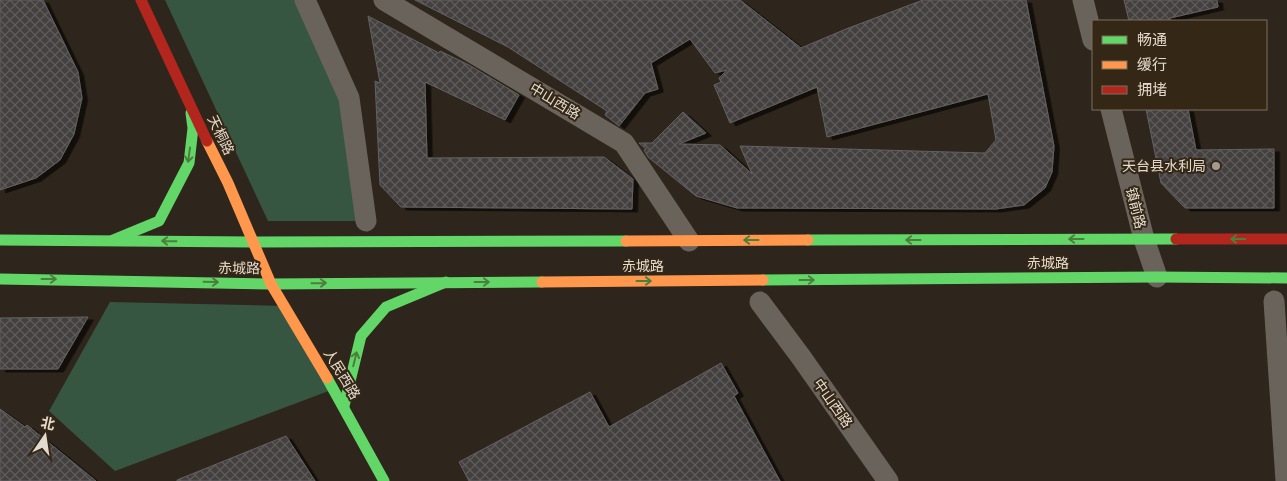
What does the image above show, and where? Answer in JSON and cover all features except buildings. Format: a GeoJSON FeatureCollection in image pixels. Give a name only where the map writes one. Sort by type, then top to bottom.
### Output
{"type":"FeatureCollection","features":[{"type":"Feature","properties":{"kind":"main road","name":"天桐路"},"geometry":{"type":"LineString","coordinates":[[141,0],[190,106],[228,182],[271,284]]}},
{"type":"Feature","properties":{"kind":"main road"},"geometry":{"type":"LineString","coordinates":[[113,240],[159,221],[188,163],[193,128],[190,106]]}},
{"type":"Feature","properties":{"kind":"main road","name":"赤城路"},"geometry":{"type":"LineString","coordinates":[[0,240],[252,242],[1287,239]]}},
{"type":"Feature","properties":{"kind":"main road","name":"赤城路"},"geometry":{"type":"LineString","coordinates":[[0,279],[271,284],[1157,277],[1287,278]]}},
{"type":"Feature","properties":{"kind":"main road"},"geometry":{"type":"LineString","coordinates":[[344,406],[361,336],[386,307],[447,282]]}},
{"type":"Feature","properties":{"kind":"main road","name":"人民西路"},"geometry":{"type":"LineString","coordinates":[[271,284],[344,406],[384,481]]}},
{"type":"Feature","properties":{"kind":"street"},"geometry":{"type":"LineString","coordinates":[[305,0],[349,98],[366,221]]}},
{"type":"Feature","properties":{"kind":"street","name":"中山西路"},"geometry":{"type":"LineString","coordinates":[[384,0],[624,143],[689,241]]}},
{"type":"Feature","properties":{"kind":"street"},"geometry":{"type":"LineString","coordinates":[[1083,0],[1092,36]]}},
{"type":"Feature","properties":{"kind":"street","name":"镇前路"},"geometry":{"type":"LineString","coordinates":[[1110,110],[1144,239],[1157,277]]}},
{"type":"Feature","properties":{"kind":"street"},"geometry":{"type":"LineString","coordinates":[[1274,301],[1286,481]]}},
{"type":"Feature","properties":{"kind":"street","name":"中山西路"},"geometry":{"type":"LineString","coordinates":[[760,302],[888,481]]}},
{"type":"Feature","properties":{"kind":"green space"},"geometry":{"type":"Polygon","coordinates":[[[165,0],[305,0],[349,98],[366,221],[268,221],[165,0]]]}},
{"type":"Feature","properties":{"kind":"green space"},"geometry":{"type":"Polygon","coordinates":[[[110,302],[284,306],[334,389],[115,471],[49,411],[110,302]]]}},
{"type":"Feature","properties":{"kind":"traffic: fast"},"geometry":{"type":"LineString","coordinates":[[113,240],[159,221],[189,163],[193,128],[191,113]]}},
{"type":"Feature","properties":{"kind":"traffic: fast"},"geometry":{"type":"LineString","coordinates":[[808,240],[1176,239]]}},
{"type":"Feature","properties":{"kind":"traffic: fast"},"geometry":{"type":"LineString","coordinates":[[0,240],[252,242],[626,241]]}},
{"type":"Feature","properties":{"kind":"traffic: fast"},"geometry":{"type":"LineString","coordinates":[[763,280],[1287,278]]}},
{"type":"Feature","properties":{"kind":"traffic: fast"},"geometry":{"type":"LineString","coordinates":[[0,279],[271,284],[542,282]]}},
{"type":"Feature","properties":{"kind":"traffic: fast"},"geometry":{"type":"LineString","coordinates":[[344,406],[361,336],[386,307],[446,282]]}},
{"type":"Feature","properties":{"kind":"traffic: fast"},"geometry":{"type":"LineString","coordinates":[[327,378],[384,481]]}},
{"type":"Feature","properties":{"kind":"traffic: slow"},"geometry":{"type":"LineString","coordinates":[[207,141],[228,183],[271,284],[327,378]]}},
{"type":"Feature","properties":{"kind":"traffic: slow"},"geometry":{"type":"LineString","coordinates":[[626,241],[808,240]]}},
{"type":"Feature","properties":{"kind":"traffic: slow"},"geometry":{"type":"LineString","coordinates":[[542,282],[763,280]]}},
{"type":"Feature","properties":{"kind":"traffic: jam"},"geometry":{"type":"LineString","coordinates":[[141,0],[207,141]]}},
{"type":"Feature","properties":{"kind":"traffic: jam"},"geometry":{"type":"LineString","coordinates":[[1176,239],[1287,239]]}},
{"type":"Feature","properties":{"kind":"place","name":"天台县水利局"},"geometry":{"type":"Point","coordinates":[1216,166]}}]}
